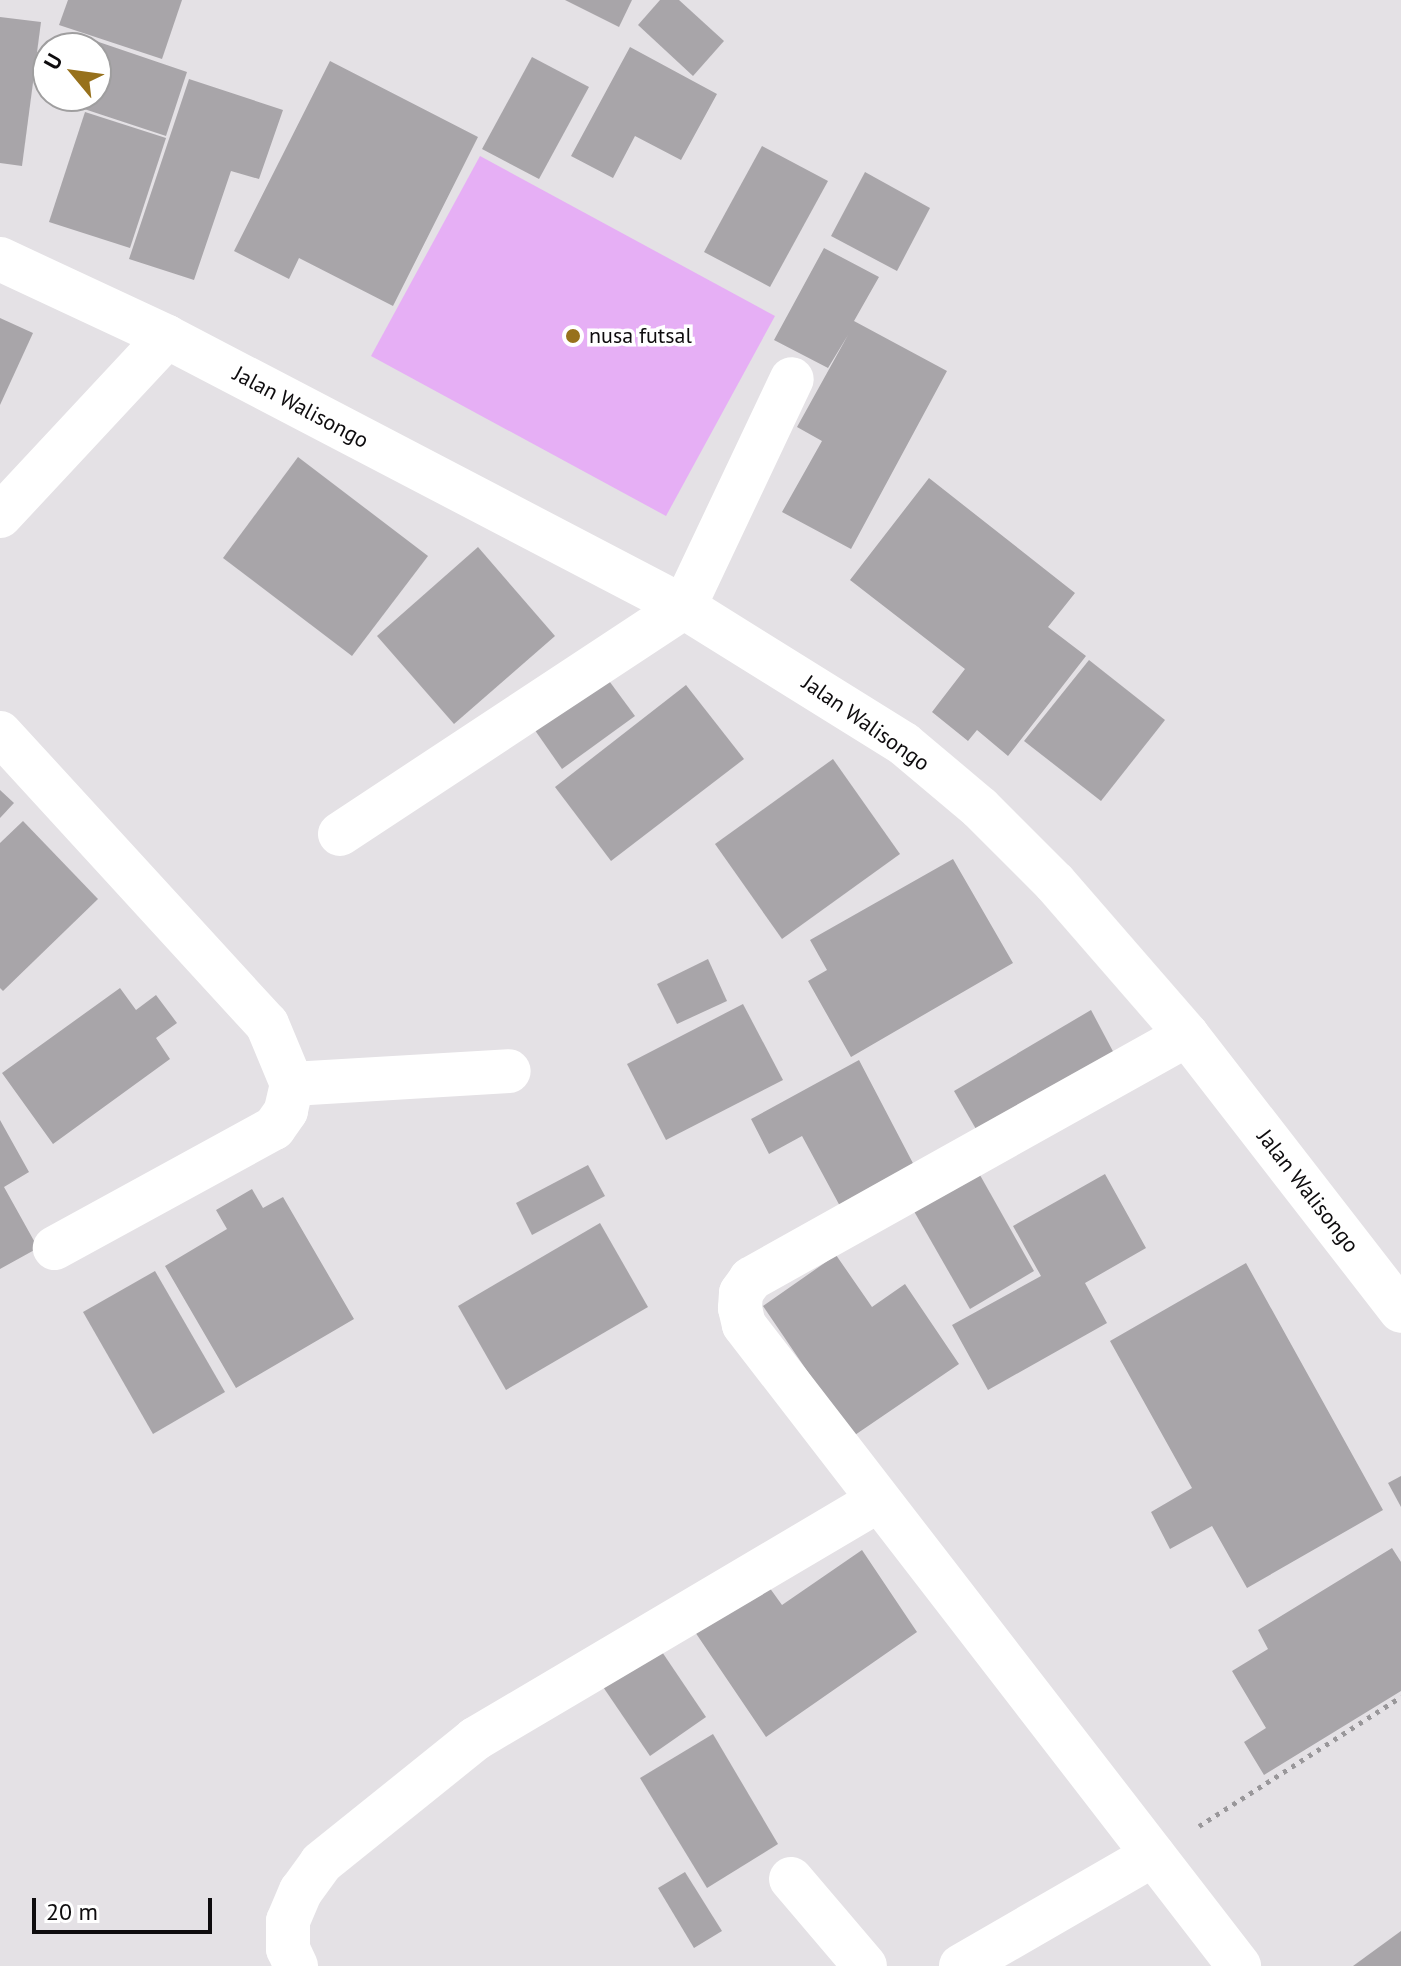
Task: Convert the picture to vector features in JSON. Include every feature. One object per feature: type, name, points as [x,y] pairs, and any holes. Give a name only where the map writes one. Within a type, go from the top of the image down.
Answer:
[{"type":"street","name":"Jalan Walisongo","points":[[0,259],[167,337],[684,607],[904,744],[980,808],[1055,883],[1187,1035],[1401,1311]]},
{"type":"street","points":[[0,516],[167,337]]},
{"type":"street","points":[[340,834],[684,607],[792,379]]},
{"type":"street","points":[[0,733],[249,1002],[267,1024],[292,1084],[286,1111],[274,1128],[55,1248]]},
{"type":"street","points":[[1187,1035],[751,1279],[741,1293],[740,1308],[744,1325],[1239,1966]]},
{"type":"street","points":[[292,1084],[509,1071]]},
{"type":"street","points":[[296,1966],[288,1949],[288,1921],[301,1891],[321,1863],[463,1748],[879,1500]]},
{"type":"street","points":[[961,1966],[1153,1855]]},
{"type":"street","points":[[791,1879],[865,1966]]},
{"type":"path","points":[[1153,1855],[1401,1697]]},
{"type":"shaded area","name":"nusa futsal","points":[[480,156],[775,316],[666,516],[371,356]]},
{"type":"building","points":[[68,0],[182,0],[162,59],[112,42],[112,32],[80,32],[59,25]]},
{"type":"building","points":[[565,0],[632,0],[619,27]]},
{"type":"building","points":[[660,0],[679,0],[724,41],[693,76],[638,25]]},
{"type":"building","points":[[0,17],[41,22],[40,32],[32,32],[32,90],[22,166],[0,163]]},
{"type":"building","points":[[112,46],[187,72],[166,136],[93,112],[112,112]]},
{"type":"building","points":[[630,47],[717,94],[681,160],[635,136],[613,178],[571,156]]},
{"type":"building","points":[[532,57],[589,87],[539,179],[482,149]]},
{"type":"building","points":[[330,61],[478,137],[393,306],[299,258],[289,279],[234,251]]},
{"type":"building","points":[[189,79],[283,110],[259,179],[231,171],[194,280],[129,259]]},
{"type":"building","points":[[85,112],[166,138],[130,248],[49,222]]},
{"type":"building","points":[[762,146],[828,181],[770,287],[704,252]]},
{"type":"building","points":[[865,172],[930,208],[897,271],[831,236]]},
{"type":"building","points":[[824,248],[879,277],[854,321],[947,371],[851,549],[782,512],[822,441],[797,427],[848,335],[828,368],[774,340]]},
{"type":"building","points":[[0,318],[33,333],[0,405]]},
{"type":"building","points":[[298,457],[428,556],[352,656],[223,558]]},
{"type":"building","points":[[929,478],[1075,593],[1048,627],[1086,656],[1008,756],[977,730],[968,741],[932,712],[965,669],[850,580]]},
{"type":"building","points":[[478,547],[555,636],[454,724],[377,636]]},
{"type":"building","points":[[1089,660],[1165,720],[1101,801],[1024,741]]},
{"type":"building","points":[[604,674],[635,716],[562,769],[532,726]]},
{"type":"building","points":[[686,685],[744,759],[611,861],[555,787]]},
{"type":"building","points":[[833,759],[900,854],[782,939],[715,844]]},
{"type":"building","points":[[0,790],[14,803],[0,818]]},
{"type":"building","points":[[23,821],[98,899],[3,991],[0,988],[0,843]]},
{"type":"building","points":[[953,859],[1013,963],[851,1057],[808,981],[827,970],[810,940]]},
{"type":"building","points":[[708,959],[727,1001],[677,1024],[657,984]]},
{"type":"building","points":[[120,988],[136,1010],[156,995],[177,1023],[156,1038],[170,1059],[53,1144],[2,1073]]},
{"type":"building","points":[[743,1004],[783,1080],[666,1140],[627,1064]]},
{"type":"building","points":[[1091,1010],[1116,1057],[980,1136],[954,1091]]},
{"type":"building","points":[[859,1060],[916,1169],[841,1208],[802,1136],[769,1154],[751,1119]]},
{"type":"building","points":[[0,1120],[29,1172],[4,1187],[38,1248],[0,1269]]},
{"type":"building","points":[[588,1165],[605,1196],[532,1235],[516,1203]]},
{"type":"building","points":[[976,1168],[1034,1271],[970,1309],[911,1206]]},
{"type":"building","points":[[1105,1174],[1146,1248],[1085,1283],[1107,1323],[988,1390],[952,1325],[1041,1276],[1013,1226]]},
{"type":"building","points":[[252,1189],[263,1208],[283,1197],[354,1319],[236,1388],[165,1266],[227,1229],[216,1210]]},
{"type":"building","points":[[600,1223],[648,1307],[506,1390],[458,1306]]},
{"type":"building","points":[[836,1255],[872,1307],[905,1284],[959,1364],[852,1437],[763,1306]]},
{"type":"building","points":[[1246,1263],[1383,1510],[1247,1588],[1212,1526],[1170,1549],[1151,1512],[1192,1488],[1110,1341]]},
{"type":"building","points":[[155,1271],[225,1392],[153,1434],[83,1312]]},
{"type":"building","points":[[1401,1476],[1401,1507],[1388,1483]]},
{"type":"building","points":[[1392,1548],[1401,1562],[1401,1691],[1264,1775],[1244,1742],[1266,1728],[1232,1671],[1268,1649],[1258,1630]]},
{"type":"building","points":[[862,1550],[917,1632],[766,1737],[693,1629],[764,1580],[782,1605]]},
{"type":"building","points":[[654,1640],[706,1717],[650,1756],[597,1678]]},
{"type":"building","points":[[713,1734],[778,1844],[707,1888],[640,1778]]},
{"type":"building","points":[[685,1872],[722,1931],[694,1948],[658,1888]]},
{"type":"building","points":[[1401,1931],[1401,1966],[1353,1966]]},
{"type":"place","name":"nusa futsal","points":[[573,336]]}]
